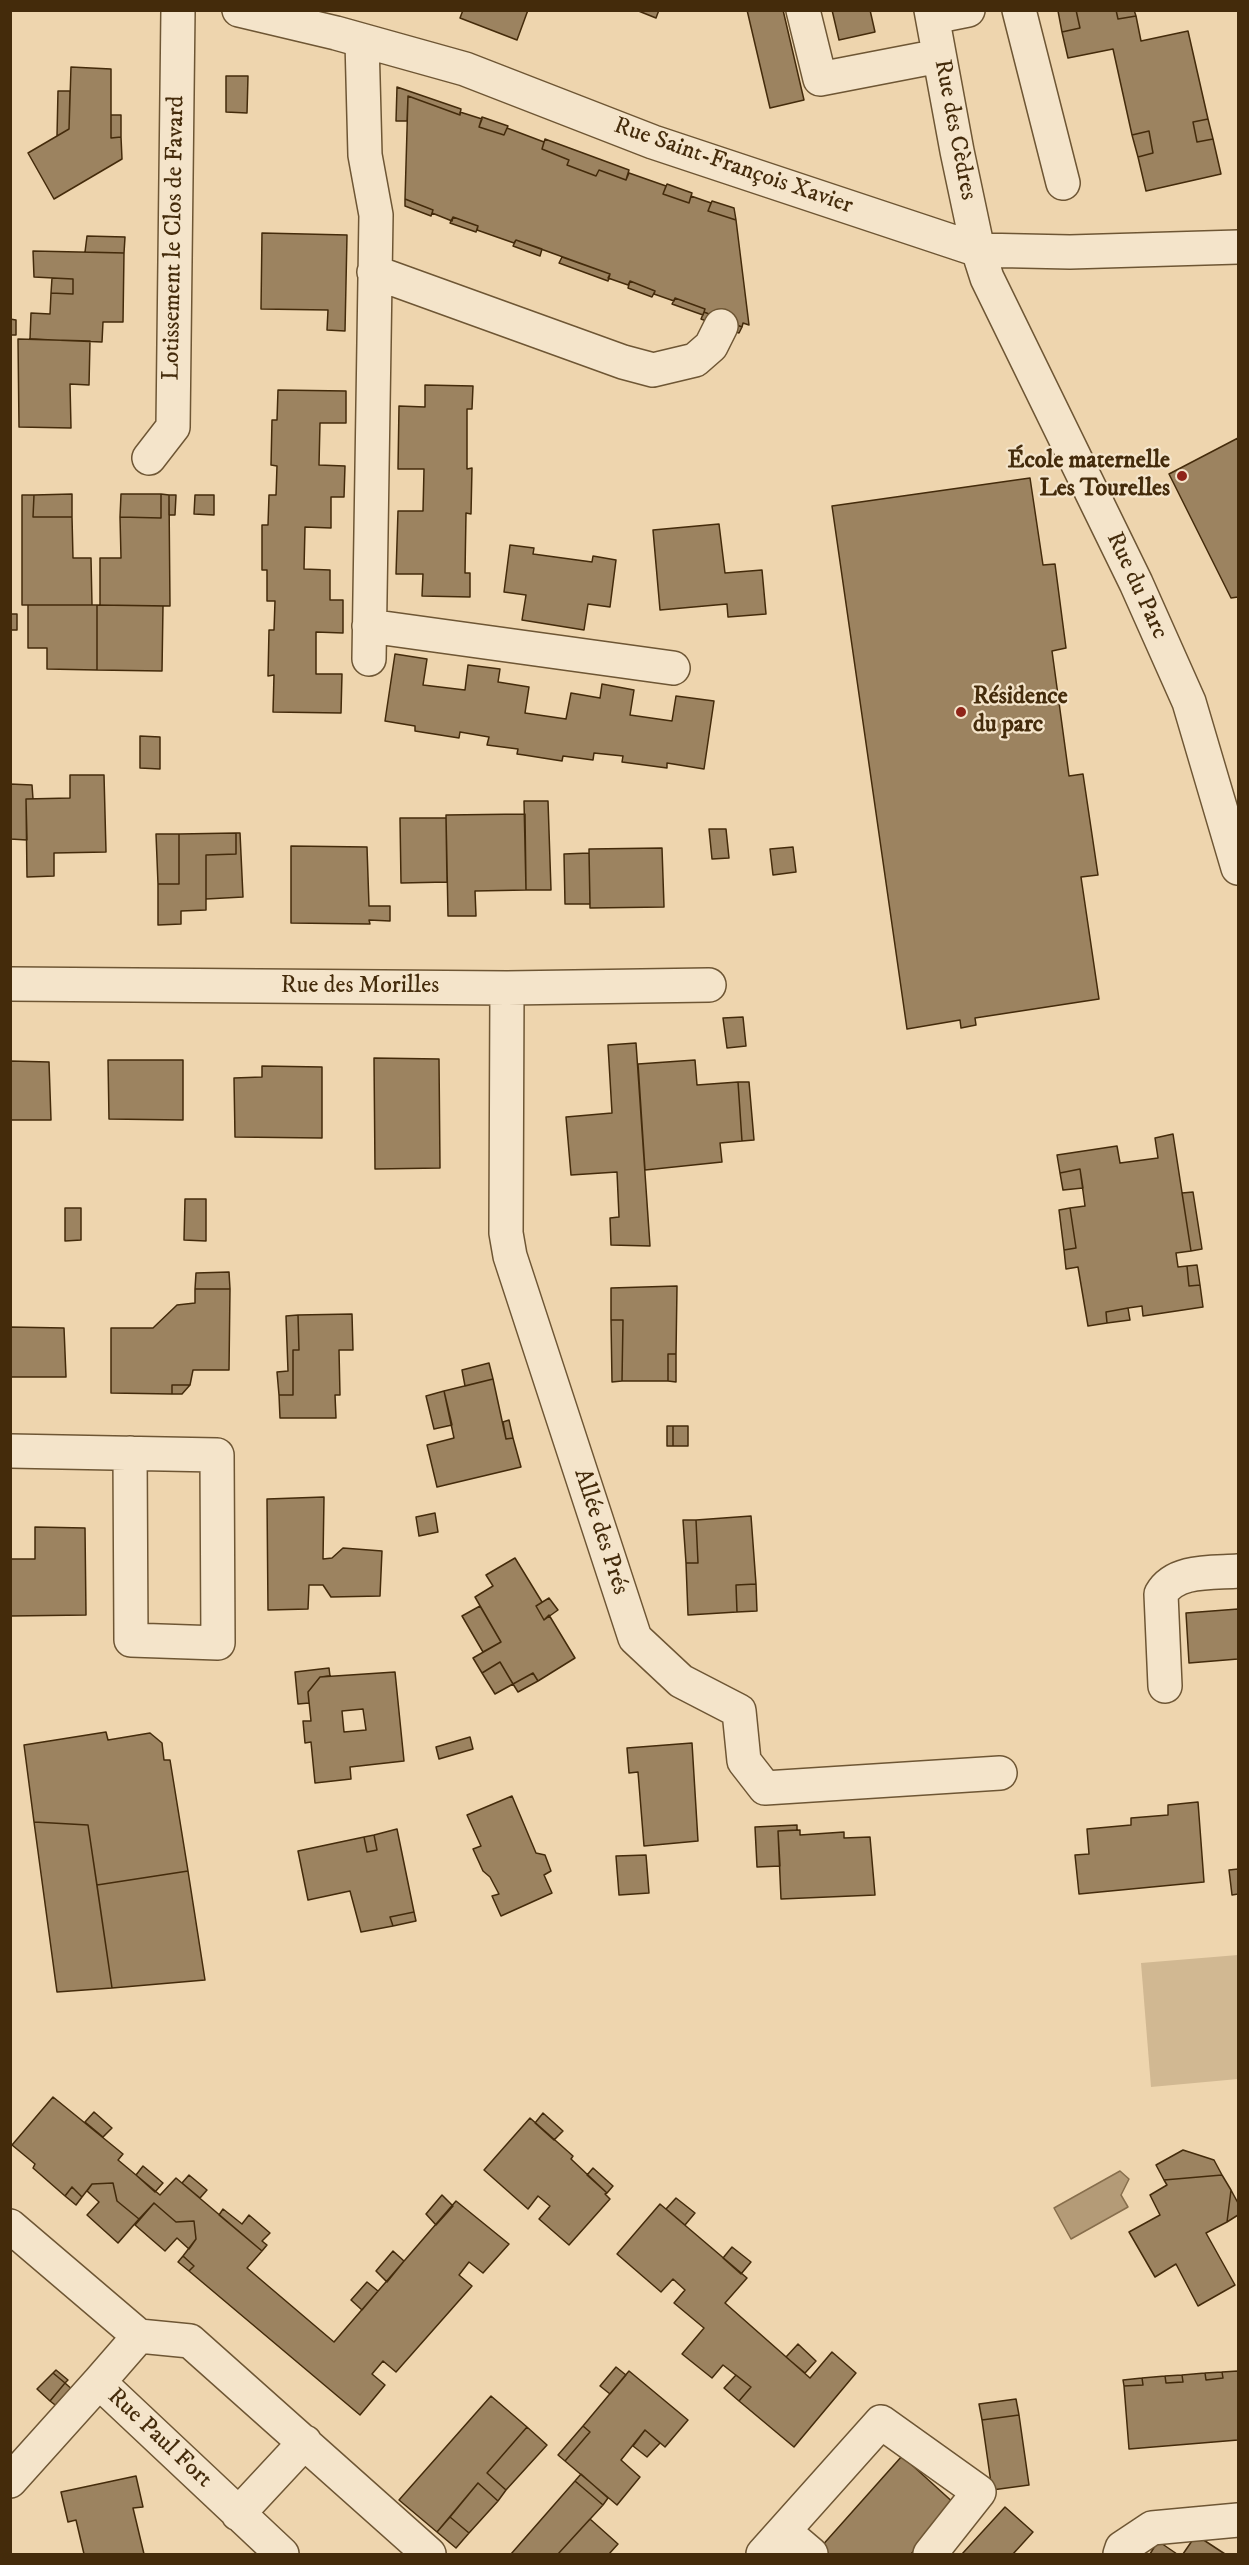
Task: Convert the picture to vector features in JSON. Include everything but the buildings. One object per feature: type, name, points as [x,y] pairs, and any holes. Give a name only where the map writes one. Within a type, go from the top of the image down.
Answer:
[{"type":"street","name":"Lotissement le Clos de Favard","points":[[149,458],[173,427],[177,10]]},
{"type":"street","name":"Rue Saint-François Xavier","points":[[239,10],[465,69],[653,142],[978,250],[1070,252],[1239,247]]},
{"type":"street","points":[[803,10],[820,79],[939,56]]},
{"type":"street","points":[[932,14],[968,10]]},
{"type":"street","points":[[1020,10],[1063,183]]},
{"type":"street","name":"Rue des Cèdres","points":[[932,14],[978,250]]},
{"type":"street","points":[[362,41],[365,154],[376,215],[369,659]]},
{"type":"street","name":"Rue du Parc","points":[[978,250],[987,278],[1004,315],[1136,583],[1190,702],[1239,868]]},
{"type":"street","points":[[374,272],[623,362],[653,370],[695,360],[711,346],[721,326]]},
{"type":"street","points":[[369,626],[673,668]]},
{"type":"street","name":"Rue des Morilles","points":[[10,984],[507,988],[708,985]]},
{"type":"street","name":"Allée des Prés","points":[[507,988],[506,1233],[510,1256],[634,1638],[681,1681],[739,1711],[744,1761],[765,1788],[1000,1773]]},
{"type":"street","points":[[10,1451],[130,1453],[217,1455],[218,1643],[131,1640],[130,1453]]},
{"type":"street","points":[[1165,1686],[1161,1594],[1166,1585],[1179,1577],[1239,1571]]},
{"type":"street","points":[[10,2226],[140,2336],[190,2341],[429,2554]]},
{"type":"street","name":"Rue Paul Fort","points":[[140,2336],[99,2382],[282,2554]]},
{"type":"street","points":[[10,2481],[99,2382]]},
{"type":"street","points":[[763,2554],[881,2422],[979,2492],[930,2554]]},
{"type":"street","points":[[238,2514],[305,2442]]},
{"type":"street","points":[[1120,2554],[1122,2548],[1152,2528],[1239,2520]]},
{"type":"street","points":[[784,2531],[811,2554]]},
{"type":"shaded area","points":[[1238,1955],[1238,2079],[1151,2087],[1141,1963]]},
{"type":"shaded area","points":[[1120,2171],[1129,2179],[1121,2195],[1128,2207],[1071,2239],[1054,2208]]},
{"type":"place","name":"École maternelle Les Tourelles","points":[[1182,476]]},
{"type":"place","name":"Résidence du parc","points":[[961,712]]}]
